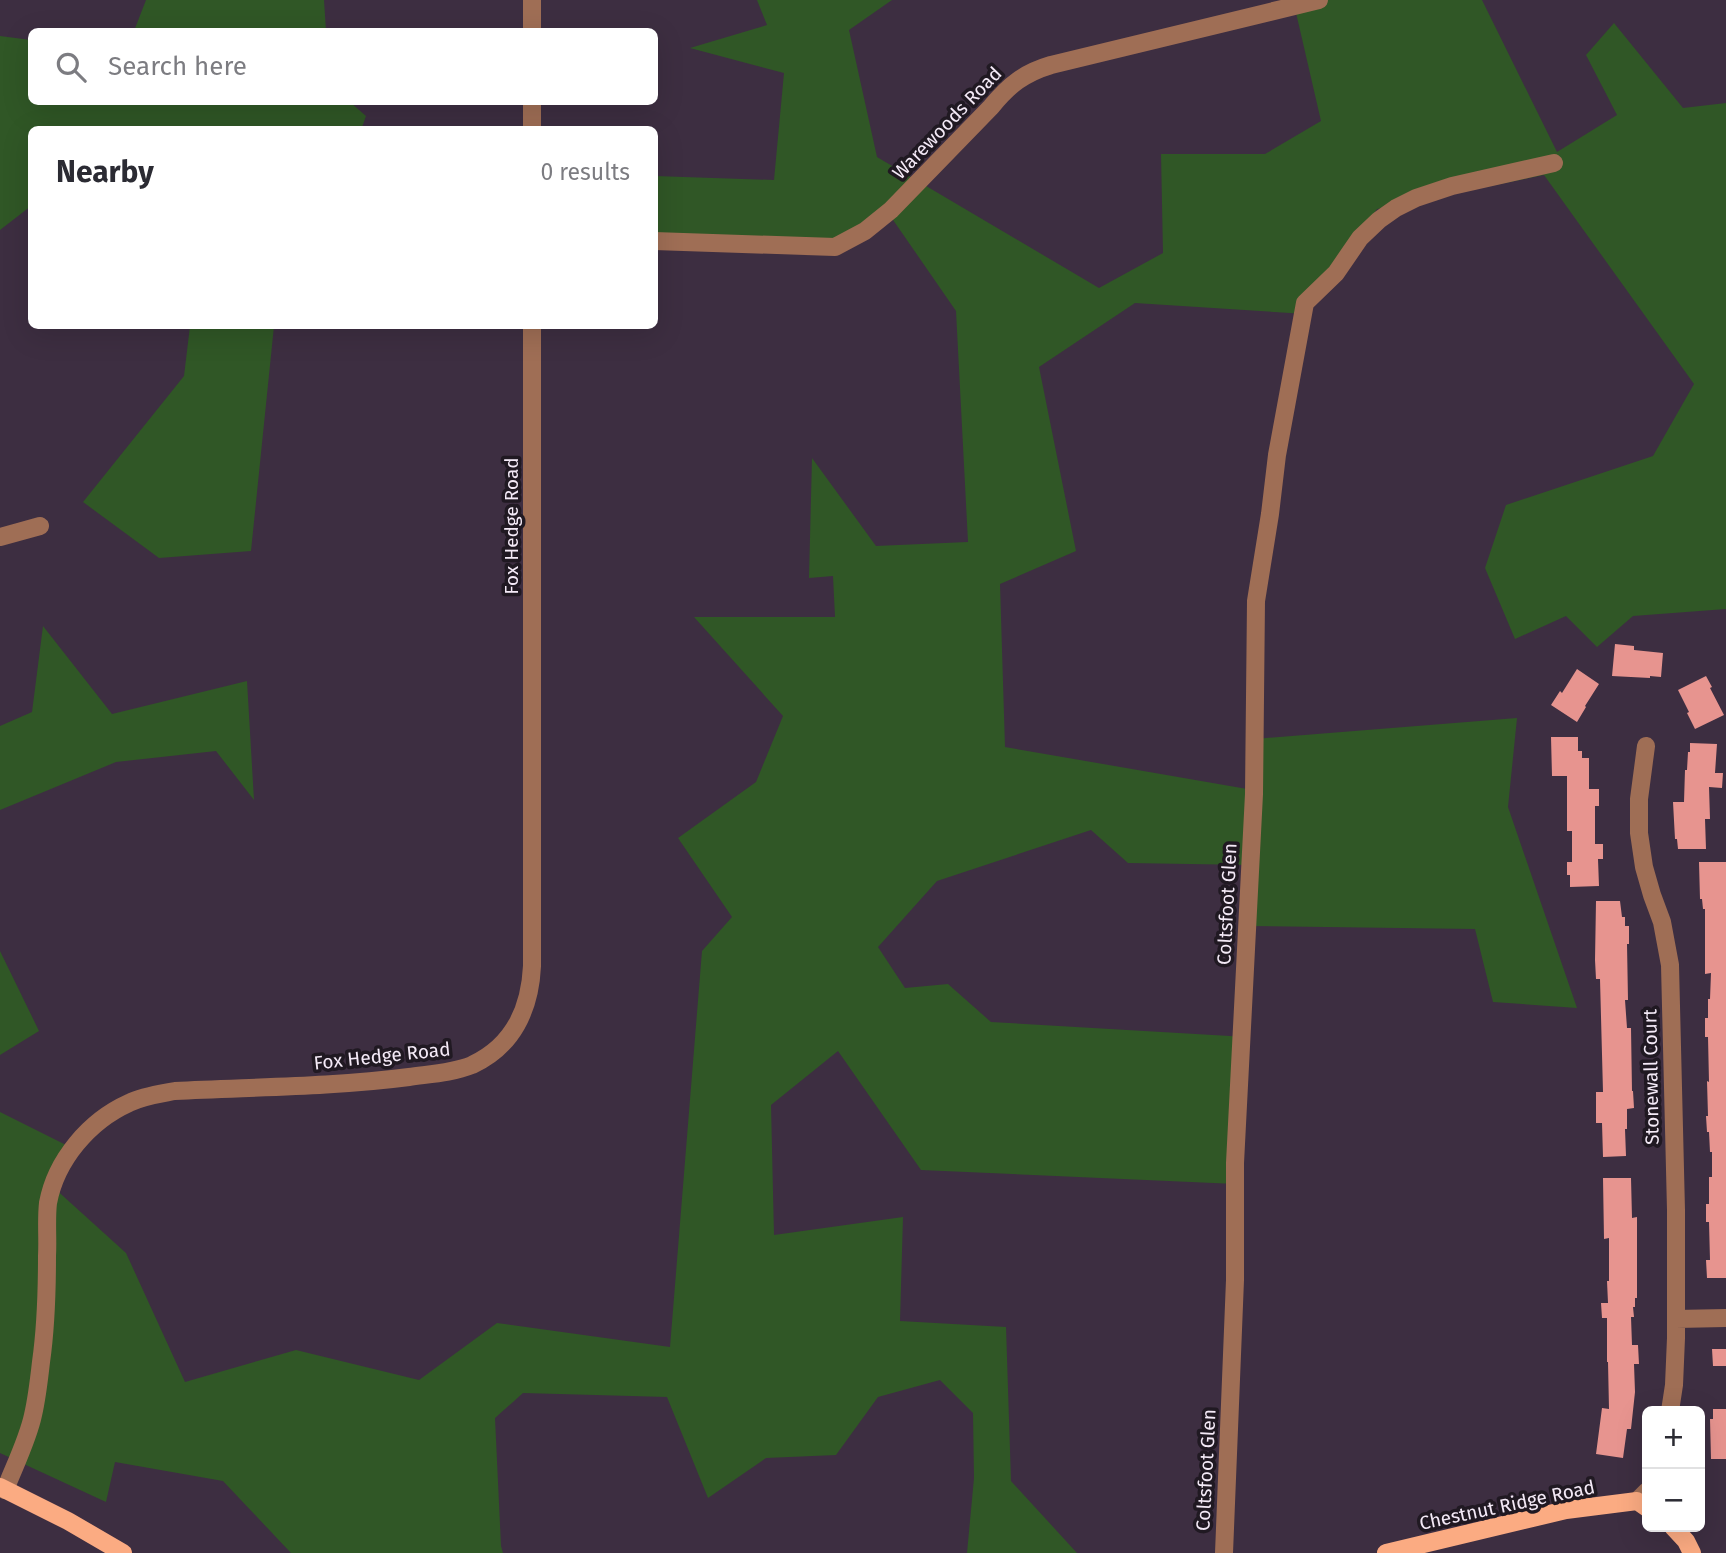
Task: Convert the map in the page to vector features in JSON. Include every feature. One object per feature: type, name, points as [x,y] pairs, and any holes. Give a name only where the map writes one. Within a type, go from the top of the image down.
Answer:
[{"type":"main road","points":[[3,1489],[68,1521],[123,1553]]},
{"type":"main road","name":"Chestnut Ridge Road","points":[[1386,1553],[1566,1510],[1642,1500]]},
{"type":"main road","points":[[1678,1532],[1692,1553]]},
{"type":"street","points":[[532,0],[532,28]]},
{"type":"street","name":"Warewoods Road","points":[[658,241],[835,247],[865,232],[891,210],[1006,90],[1022,77],[1051,65],[1319,0]]},
{"type":"street","points":[[532,105],[532,126]]},
{"type":"street","name":"Coltsfoot Glen","points":[[1224,1553],[1235,1280],[1236,1163],[1254,794],[1256,601],[1277,455],[1306,303],[1336,273],[1360,238],[1379,220],[1406,203],[1452,186],[1554,163]]},
{"type":"street","name":"Fox Hedge Road","points":[[3,1489],[33,1417],[47,1305],[48,1204],[63,1163],[75,1144],[92,1127],[129,1102],[163,1093],[358,1082],[453,1071],[472,1065],[488,1055],[517,1026],[526,1006],[532,966],[532,329]]},
{"type":"street","points":[[0,537],[40,526]]},
{"type":"street","name":"Stonewall Court","points":[[1646,746],[1639,799],[1639,833],[1644,867],[1662,922],[1670,965],[1676,1319],[1671,1406]]},
{"type":"street","points":[[1676,1319],[1726,1318]]},
{"type":"green space","points":[[146,0],[324,0],[326,28],[135,28]]},
{"type":"green space","points":[[757,0],[892,0],[849,30],[877,157],[1099,288],[1163,253],[1161,154],[1265,154],[1321,121],[1294,4],[1310,0],[1482,0],[1557,152],[1617,115],[1586,55],[1614,23],[1683,108],[1726,103],[1726,609],[1633,616],[1597,647],[1566,616],[1515,639],[1485,568],[1506,505],[1653,456],[1694,384],[1544,175],[1377,209],[1306,314],[1135,303],[1039,367],[1076,551],[1000,584],[1005,747],[1253,790],[1254,739],[1517,718],[1508,807],[1577,1008],[1493,1002],[1475,929],[1249,926],[1251,865],[1128,863],[1091,830],[937,881],[878,947],[905,988],[948,984],[991,1022],[1247,1037],[1236,1184],[921,1170],[838,1051],[771,1105],[774,1235],[903,1217],[900,1321],[1006,1327],[1011,1481],[1077,1553],[967,1553],[974,1478],[973,1413],[940,1380],[878,1397],[836,1455],[766,1458],[708,1498],[667,1397],[523,1393],[495,1418],[503,1553],[291,1553],[223,1481],[115,1462],[106,1502],[0,1453],[0,1112],[66,1145],[52,1186],[126,1253],[185,1382],[296,1350],[419,1380],[497,1323],[670,1347],[702,951],[732,917],[678,838],[756,782],[783,716],[694,617],[835,617],[833,576],[809,578],[812,458],[876,546],[968,542],[956,311],[891,217],[812,251],[658,249],[658,176],[774,180],[784,73],[690,48],[767,25]]},
{"type":"green space","points":[[0,36],[28,40],[28,105],[353,105],[366,116],[362,126],[28,126],[28,208],[0,230]]},
{"type":"green space","points":[[190,329],[274,329],[251,551],[159,558],[83,502],[184,376]]},
{"type":"green space","points":[[43,626],[112,714],[247,681],[254,800],[216,751],[116,762],[0,810],[0,726],[32,712]]},
{"type":"green space","points":[[0,951],[39,1031],[0,1055]]},
{"type":"building","points":[[1615,644],[1634,646],[1634,650],[1663,653],[1661,677],[1612,676]]},
{"type":"building","points":[[1577,669],[1599,684],[1577,722],[1551,705]]},
{"type":"building","points":[[1706,676],[1724,715],[1695,729],[1678,690]]},
{"type":"building","points":[[1551,737],[1578,737],[1578,751],[1582,751],[1582,758],[1589,758],[1589,789],[1599,789],[1599,806],[1595,806],[1595,844],[1603,844],[1603,859],[1598,859],[1599,886],[1570,887],[1567,862],[1572,862],[1572,831],[1567,831],[1567,776],[1552,776]]},
{"type":"building","points":[[1690,743],[1717,744],[1715,773],[1723,773],[1722,788],[1709,787],[1710,819],[1705,819],[1706,849],[1678,849],[1675,839],[1673,802],[1684,802],[1685,770]]},
{"type":"building","points":[[1699,862],[1726,862],[1726,1278],[1707,1278],[1706,1260],[1710,1260],[1706,1204],[1709,1204],[1712,1152],[1706,1116],[1707,1081],[1709,1082],[1705,1018],[1708,1018],[1711,973],[1705,974],[1705,909],[1700,899]]},
{"type":"building","points":[[1596,901],[1620,901],[1625,926],[1629,926],[1628,1000],[1625,1000],[1627,1028],[1631,1028],[1634,1108],[1627,1109],[1626,1156],[1603,1157],[1602,1123],[1596,1123],[1596,1092],[1603,1092],[1600,979],[1596,979],[1595,960]]},
{"type":"building","points":[[1603,1178],[1631,1178],[1632,1218],[1637,1217],[1637,1298],[1633,1307],[1634,1317],[1631,1317],[1632,1345],[1638,1345],[1639,1364],[1634,1364],[1635,1392],[1631,1429],[1627,1429],[1623,1458],[1596,1454],[1602,1408],[1609,1409],[1607,1318],[1602,1318],[1601,1303],[1608,1303],[1609,1281],[1609,1238],[1604,1239]]},
{"type":"building","points":[[1712,1349],[1726,1349],[1726,1366],[1713,1366]]},
{"type":"building","points":[[1713,1409],[1726,1409],[1726,1459],[1711,1459],[1710,1419],[1713,1419]]}]
